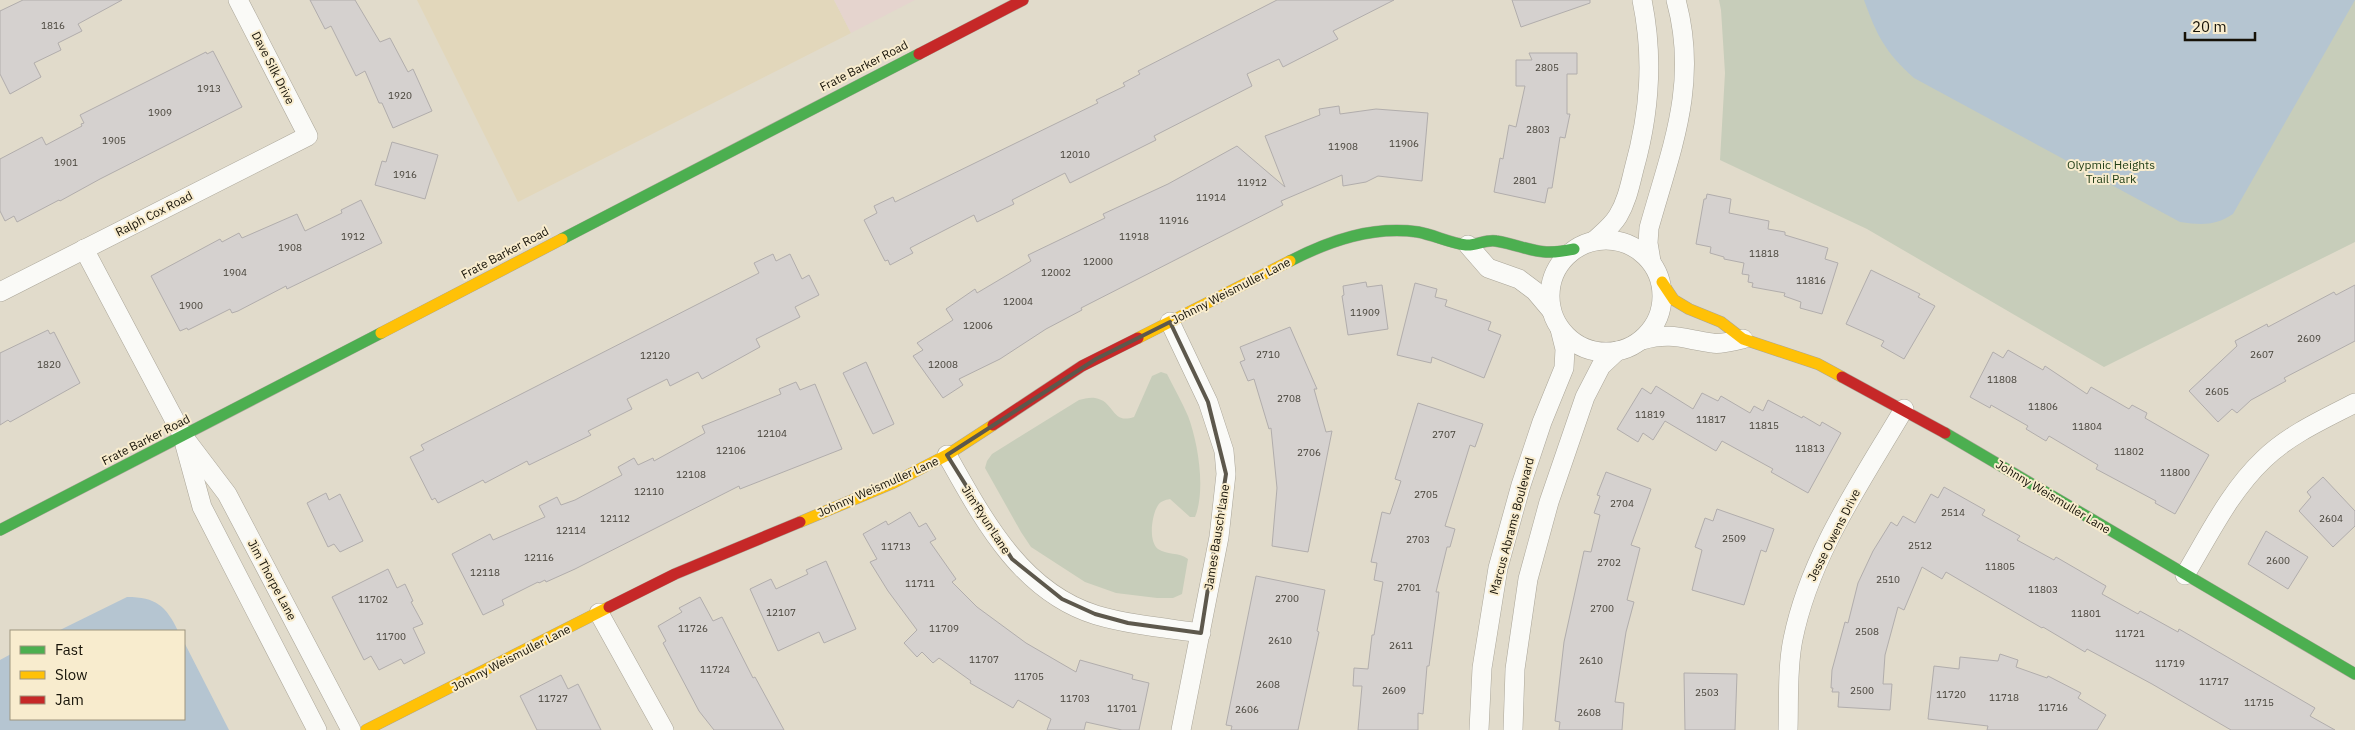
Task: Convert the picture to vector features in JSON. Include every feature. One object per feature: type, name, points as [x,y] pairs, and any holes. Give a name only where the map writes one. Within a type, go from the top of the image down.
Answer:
[{"type":"street","name":"Dave Silk Drive","points":[[238,0],[308,136]]},
{"type":"street","name":"Frate Barker Road","points":[[0,530],[1023,0]]},
{"type":"street","points":[[1551,310],[1550,293],[1553,276],[1562,261],[1574,249],[1595,240],[1608,228],[1626,200],[1644,136],[1650,91],[1650,60],[1642,0]]},
{"type":"street","points":[[1468,245],[1488,268],[1519,280],[1536,291],[1551,310],[1560,329],[1572,340],[1586,348],[1601,352],[1617,351],[1630,347],[1642,340],[1653,328],[1660,314],[1663,298],[1662,282],[1652,261],[1648,243],[1649,228],[1676,139],[1683,101],[1684,58],[1680,13],[1676,0]]},
{"type":"street","name":"Ralph Cox Road","points":[[0,292],[308,136]]},
{"type":"street","name":"Johnny Weismuller Lane","points":[[366,730],[675,574],[884,486],[947,455],[1082,366],[1317,247],[1346,236],[1371,231],[1399,231],[1434,235],[1468,245],[1494,240],[1531,252],[1550,254],[1574,249]]},
{"type":"street","points":[[1595,240],[1611,239],[1626,242],[1640,250],[1652,261]]},
{"type":"street","name":"Jim Thorpe Lane","points":[[84,249],[183,436],[227,494],[350,730]]},
{"type":"street","name":"Johnny Weismuller Lane","points":[[1662,282],[1674,300],[1689,309],[1721,322],[1743,340],[1818,364],[1904,410],[2355,674]]},
{"type":"street","name":"James Bausch Lane","points":[[1170,322],[1208,402],[1224,451],[1226,474],[1219,538],[1181,730]]},
{"type":"street","name":"Marcus Abrams Boulevard","points":[[1479,730],[1482,668],[1498,568],[1521,485],[1542,422],[1564,368],[1565,349],[1560,329]]},
{"type":"street","name":"Johnny Weismuller Lane","points":[[1642,340],[1660,335],[1684,336],[1714,344],[1743,340]]},
{"type":"street","points":[[1513,730],[1515,669],[1528,579],[1549,502],[1585,397],[1601,366],[1617,351]]},
{"type":"street","points":[[2185,575],[2234,492],[2264,459],[2284,442],[2355,403]]},
{"type":"street","name":"Jesse Owens Drive","points":[[1788,730],[1793,640],[1810,580],[1839,520],[1904,410]]},
{"type":"street","name":"Jim Thorpe Lane","points":[[183,436],[202,508],[317,730]]},
{"type":"street","name":"Jim Ryun Lane","points":[[947,455],[980,513],[1012,559],[1035,580],[1062,599],[1094,614],[1120,621],[1201,633]]},
{"type":"street","points":[[599,613],[664,730]]},
{"type":"highlighted area","points":[[1170,322],[1208,402],[1226,474],[1201,633],[1128,623],[1095,614],[1062,599],[1012,559],[947,455],[1096,359]]},
{"type":"shaded area","points":[[417,0],[834,0],[851,33],[518,202]]},
{"type":"shaded area","points":[[834,0],[915,0],[851,33]]},
{"type":"green space","name":"Olypmic Heights Trail Park","points":[[1719,0],[2355,0],[2355,242],[2104,367],[1867,229],[1720,160],[1725,73]]},
{"type":"green space","points":[[1161,372],[1167,374],[1181,400],[1192,427],[1198,452],[1200,480],[1200,493],[1195,517],[1190,517],[1170,499],[1160,503],[1154,516],[1152,535],[1158,549],[1181,555],[1188,559],[1182,594],[1173,598],[1116,593],[1085,582],[1031,547],[985,468],[992,454],[1079,400],[1095,398],[1106,403],[1121,418],[1134,417],[1152,376]]},
{"type":"water","points":[[1864,0],[2355,0],[2233,214],[2214,223],[2201,224],[2180,222],[1914,78],[1896,60],[1883,43]]},
{"type":"water","points":[[127,597],[137,597],[153,601],[164,609],[177,630],[60,630]]},
{"type":"water","points":[[185,644],[229,730],[0,730],[0,660],[10,655],[10,720],[185,720]]},
{"type":"building","points":[[23,0],[122,0],[78,24],[82,31],[58,43],[61,50],[34,63],[41,77],[10,94],[0,74],[0,11]]},
{"type":"building","points":[[310,0],[355,0],[380,42],[390,38],[408,72],[413,69],[432,111],[393,128],[382,103],[379,103],[365,71],[356,76],[331,26],[325,29]]},
{"type":"building","points":[[1277,0],[1394,0],[1333,31],[1338,39],[1283,67],[1279,59],[1247,74],[1252,86],[1154,136],[1156,140],[1070,183],[1065,173],[1012,200],[1014,204],[977,222],[974,215],[910,248],[913,253],[890,265],[888,260],[885,261],[864,220],[877,213],[874,206],[893,197],[895,202],[1098,103],[1096,100],[1125,86],[1123,83],[1140,74],[1138,71]]},
{"type":"building","points":[[1512,0],[1590,0],[1590,3],[1521,27]]},
{"type":"building","points":[[213,51],[242,107],[17,222],[14,216],[5,221],[0,211],[0,159],[42,137],[46,145],[82,126],[81,124],[84,123],[80,115],[206,52],[207,54]]},
{"type":"building","points":[[1529,53],[1577,53],[1577,74],[1567,74],[1567,114],[1570,114],[1565,138],[1560,137],[1552,188],[1548,188],[1545,203],[1494,192],[1500,158],[1503,159],[1509,125],[1516,127],[1525,86],[1516,86],[1516,60],[1532,60]]},
{"type":"building","points":[[1339,106],[1340,114],[1376,109],[1428,113],[1422,181],[1378,176],[1366,182],[1343,186],[1342,175],[1281,201],[1283,205],[1081,308],[1082,310],[1046,329],[1000,359],[959,379],[963,385],[943,398],[913,356],[923,350],[917,343],[953,320],[946,309],[975,289],[977,293],[1031,261],[1028,255],[1105,218],[1103,214],[1168,184],[1237,146],[1285,187],[1265,136],[1320,115],[1319,109]]},
{"type":"building","points":[[392,142],[438,155],[425,199],[375,185],[382,161],[386,162]]},
{"type":"building","points":[[1707,194],[1731,199],[1729,213],[1769,221],[1768,229],[1785,232],[1785,235],[1828,248],[1825,259],[1838,263],[1822,314],[1800,308],[1801,302],[1784,296],[1785,293],[1752,287],[1753,283],[1748,282],[1749,275],[1742,274],[1744,263],[1724,259],[1724,257],[1710,253],[1711,247],[1696,244],[1704,199],[1706,199]]},
{"type":"building","points":[[361,200],[382,243],[287,289],[286,286],[238,311],[232,313],[230,309],[188,330],[187,328],[180,331],[151,276],[220,239],[222,242],[239,233],[242,238],[297,214],[305,231],[342,213],[341,210]]},
{"type":"building","points":[[773,254],[776,261],[790,254],[802,279],[809,275],[819,295],[795,307],[800,317],[756,339],[760,347],[702,379],[698,372],[670,386],[667,379],[627,399],[632,409],[588,431],[591,435],[529,465],[527,461],[485,483],[483,480],[438,503],[435,498],[432,500],[410,457],[424,450],[421,445],[759,273],[754,263]]},
{"type":"building","points":[[1871,270],[1920,294],[1918,297],[1935,306],[1904,359],[1881,346],[1884,341],[1846,324]]},
{"type":"building","points":[[1366,282],[1367,287],[1382,285],[1388,329],[1348,335],[1342,296],[1344,295],[1343,286]]},
{"type":"building","points":[[1415,283],[1437,289],[1435,297],[1447,300],[1445,306],[1491,322],[1488,330],[1501,335],[1484,378],[1432,357],[1431,363],[1397,355]]},
{"type":"building","points":[[2355,285],[2355,341],[2284,378],[2286,381],[2251,400],[2237,413],[2232,409],[2218,422],[2189,391],[2237,346],[2235,341],[2267,324],[2268,327],[2334,292],[2336,295]]},
{"type":"building","points":[[1290,327],[1317,389],[1314,389],[1326,432],[1332,431],[1308,552],[1272,546],[1277,488],[1271,428],[1269,429],[1254,379],[1248,381],[1240,362],[1245,360],[1240,347]]},
{"type":"building","points":[[48,330],[50,334],[54,332],[80,383],[10,422],[8,420],[0,425],[0,353]]},
{"type":"building","points":[[2008,350],[2043,370],[2045,366],[2087,394],[2091,387],[2129,409],[2132,405],[2147,413],[2145,418],[2209,455],[2175,514],[2155,503],[2156,501],[2096,469],[2098,465],[2049,436],[2046,441],[2026,429],[2028,426],[1991,405],[1990,408],[1970,397],[1993,352],[2003,358]]},
{"type":"building","points":[[866,362],[894,424],[873,434],[843,373]]},
{"type":"building","points":[[796,382],[800,390],[815,384],[842,449],[740,489],[739,486],[575,569],[546,582],[545,580],[538,582],[502,600],[504,605],[483,615],[452,554],[490,534],[493,540],[545,517],[539,506],[557,497],[561,505],[575,500],[622,475],[618,467],[634,458],[638,465],[653,458],[654,461],[705,433],[702,426],[781,394],[779,389]]},
{"type":"building","points":[[1656,386],[1693,409],[1702,393],[1718,401],[1721,396],[1750,413],[1754,406],[1763,411],[1768,400],[1802,418],[1803,416],[1820,426],[1822,422],[1841,433],[1808,493],[1771,472],[1773,469],[1722,441],[1716,451],[1665,421],[1653,440],[1643,433],[1638,442],[1617,429],[1642,388],[1651,394]]},
{"type":"building","points":[[1418,403],[1483,424],[1475,447],[1470,445],[1445,526],[1455,529],[1450,547],[1447,547],[1436,592],[1439,592],[1429,666],[1427,666],[1423,714],[1418,713],[1418,730],[1358,730],[1362,686],[1353,686],[1354,668],[1368,669],[1372,635],[1374,635],[1383,582],[1374,580],[1377,563],[1371,562],[1382,512],[1390,514],[1401,481],[1395,479]]},
{"type":"building","points":[[1606,472],[1651,489],[1631,545],[1640,548],[1627,600],[1634,602],[1626,632],[1615,702],[1624,703],[1622,730],[1559,730],[1560,722],[1555,721],[1564,642],[1584,551],[1591,552],[1600,515],[1594,513],[1600,496],[1597,495]]},
{"type":"building","points":[[2323,477],[2355,511],[2355,526],[2333,547],[2299,511],[2311,497],[2307,492]]},
{"type":"building","points":[[1944,487],[1985,510],[1982,515],[2020,536],[2017,540],[2054,560],[2056,557],[2106,586],[2102,594],[2138,614],[2140,611],[2178,632],[2179,629],[2315,708],[2310,716],[2335,730],[2231,730],[2087,649],[2085,652],[1946,572],[1942,579],[1922,567],[1904,610],[1898,607],[1885,655],[1883,684],[1892,684],[1890,710],[1838,707],[1839,692],[1832,692],[1833,688],[1831,688],[1832,670],[1845,622],[1848,623],[1858,583],[1873,551],[1891,522],[1897,526],[1903,516],[1915,523],[1931,494],[1938,498]]},
{"type":"building","points":[[326,493],[329,500],[340,494],[363,541],[340,552],[334,544],[328,547],[307,503]]},
{"type":"building","points":[[1717,509],[1774,529],[1766,552],[1761,550],[1744,605],[1692,590],[1702,550],[1695,547],[1705,518],[1713,521]]},
{"type":"building","points":[[910,512],[919,527],[926,523],[936,539],[930,542],[956,579],[952,582],[977,607],[1026,643],[1076,672],[1080,660],[1133,675],[1132,679],[1149,683],[1139,730],[1122,730],[1086,722],[1084,730],[1047,730],[1051,719],[1018,700],[1013,708],[970,683],[971,681],[939,658],[933,663],[922,652],[917,657],[904,643],[917,630],[888,591],[870,562],[877,559],[863,534],[886,521],[888,525]]},
{"type":"building","points":[[2266,531],[2308,557],[2288,589],[2248,564]]},
{"type":"building","points":[[826,561],[856,629],[824,643],[819,632],[778,651],[750,589],[771,579],[776,589],[808,574],[806,570]]},
{"type":"building","points":[[388,569],[397,588],[405,584],[413,601],[411,602],[423,624],[413,628],[425,653],[404,664],[401,659],[379,670],[371,656],[364,660],[332,597]]},
{"type":"building","points":[[1256,576],[1325,590],[1317,631],[1319,632],[1298,730],[1231,730],[1232,726],[1226,725]]},
{"type":"building","points":[[700,597],[713,621],[722,617],[753,678],[755,677],[784,730],[714,730],[699,711],[663,643],[666,641],[658,626],[682,612],[679,608]]},
{"type":"building","points":[[2000,654],[2018,660],[2016,667],[2047,678],[2048,676],[2081,693],[2078,698],[2106,715],[2097,730],[1987,730],[1988,726],[1928,719],[1934,666],[1959,669],[1960,657],[1998,661]]},
{"type":"building","points":[[1684,673],[1737,674],[1735,730],[1685,730]]},
{"type":"building","points":[[561,675],[568,689],[578,684],[601,730],[537,730],[520,696]]},
{"type":"traffic: fast","points":[[562,239],[919,54]]},
{"type":"traffic: fast","points":[[1290,261],[1336,241],[1352,236],[1384,231],[1418,232],[1466,245],[1492,241],[1542,252],[1574,249]]},
{"type":"traffic: fast","points":[[0,530],[381,333]]},
{"type":"traffic: fast","points":[[1945,433],[2355,674]]},
{"type":"traffic: slow","points":[[381,333],[562,239]]},
{"type":"traffic: slow","points":[[1138,338],[1290,261]]},
{"type":"traffic: slow","points":[[1662,282],[1674,300],[1689,309],[1721,322],[1743,339],[1818,364],[1842,377]]},
{"type":"traffic: slow","points":[[800,522],[893,483],[947,455],[993,425]]},
{"type":"traffic: slow","points":[[366,730],[609,607]]},
{"type":"traffic: jam","points":[[919,54],[1023,0]]},
{"type":"traffic: jam","points":[[993,425],[1082,366],[1138,338]]},
{"type":"traffic: jam","points":[[1842,377],[1945,433]]},
{"type":"traffic: jam","points":[[609,607],[675,574],[800,522]]}]
